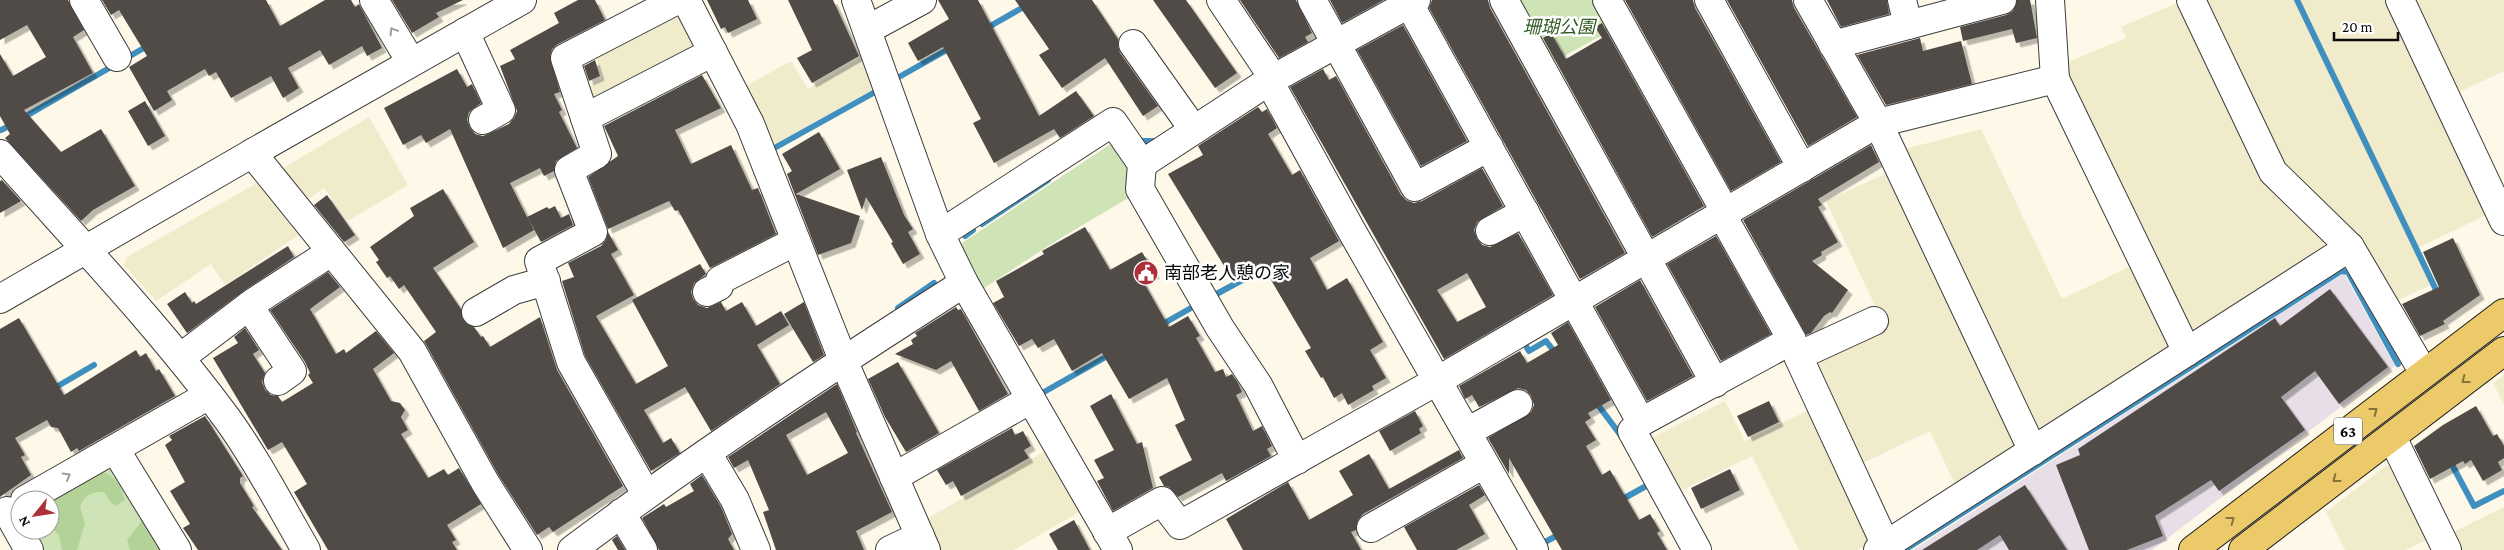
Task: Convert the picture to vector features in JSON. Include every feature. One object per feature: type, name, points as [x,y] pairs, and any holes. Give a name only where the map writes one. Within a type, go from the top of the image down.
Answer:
[{"type":"main road","name":"63","points":[[2193,550],[2504,313]]},
{"type":"main road","name":"63","points":[[2243,550],[2504,351]]},
{"type":"street","points":[[84,0],[117,57]]},
{"type":"street","points":[[374,0],[411,62]]},
{"type":"street","points":[[646,494],[571,362],[539,261],[593,232],[569,170],[597,154],[566,58],[677,0]]},
{"type":"street","points":[[686,0],[750,124],[843,360],[923,543],[890,550]]},
{"type":"street","points":[[856,0],[940,234],[964,283],[1113,541],[1162,501],[1180,524],[1437,381],[1878,123],[2056,79]]},
{"type":"street","points":[[866,30],[922,0]]},
{"type":"street","points":[[1221,0],[1271,80],[1437,381],[1534,550]]},
{"type":"street","points":[[1312,0],[1415,188],[1489,147]]},
{"type":"street","points":[[1504,0],[1715,383]]},
{"type":"street","points":[[1142,164],[1271,80],[1411,1],[1524,212],[1641,422],[1792,340],[1607,0]]},
{"type":"street","points":[[1709,0],[1802,168]]},
{"type":"street","points":[[1808,0],[1878,123],[2033,451]]},
{"type":"street","points":[[2050,0],[2056,79],[2186,352]]},
{"type":"street","points":[[2191,0],[2273,172],[2350,247],[2424,373]]},
{"type":"street","points":[[2400,0],[2504,220]]},
{"type":"street","points":[[1833,45],[1905,12],[1995,1]]},
{"type":"street","points":[[0,300],[252,153],[466,32],[514,2]]},
{"type":"street","points":[[466,32],[501,110],[483,120]]},
{"type":"street","points":[[1133,44],[1194,130]]},
{"type":"street","points":[[585,118],[713,52]]},
{"type":"street","points":[[940,234],[1113,122],[1142,164],[1140,189],[1220,328],[1258,385],[1296,460]]},
{"type":"street","points":[[252,153],[412,351],[486,484],[528,550]]},
{"type":"street","points":[[0,154],[180,358],[209,395],[229,422],[306,550]]},
{"type":"street","points":[[1490,231],[1524,212]]},
{"type":"street","points":[[707,292],[719,286],[720,280],[796,241]]},
{"type":"street","points":[[1874,321],[1798,356],[1884,549],[2350,247]]},
{"type":"street","points":[[180,358],[249,306],[331,252]]},
{"type":"street","points":[[476,312],[514,290],[546,281]]},
{"type":"street","points":[[572,550],[646,494],[843,360],[964,283]]},
{"type":"street","points":[[249,306],[292,372],[278,381]]},
{"type":"street","points":[[43,490],[209,395]]},
{"type":"street","points":[[894,478],[1031,399]]},
{"type":"street","points":[[1467,432],[1518,404]]},
{"type":"street","points":[[1632,431],[1697,550]]},
{"type":"street","points":[[2392,437],[2447,550]]},
{"type":"street","points":[[115,449],[177,550]]},
{"type":"street","points":[[707,453],[735,500],[756,550]]},
{"type":"street","points":[[1371,528],[1484,464]]},
{"type":"street","points":[[620,513],[643,550]]},
{"type":"shaded area","points":[[2201,0],[2295,0],[2431,285],[2394,302],[2278,165]]},
{"type":"shaded area","points":[[2299,0],[2388,0],[2490,213],[2418,248]]},
{"type":"shaded area","points":[[2411,0],[2504,0],[2504,71],[2455,94]]},
{"type":"shaded area","points":[[2180,2],[2331,243],[2195,337],[2063,64],[2126,38],[2121,27]]},
{"type":"shaded area","points":[[679,4],[704,52],[587,113],[581,91],[603,79],[593,47]]},
{"type":"shaded area","points":[[866,55],[883,84],[768,148],[742,88],[791,61],[808,89]]},
{"type":"shaded area","points":[[369,117],[408,185],[348,221],[324,188],[300,205],[275,173]]},
{"type":"shaded area","points":[[1981,129],[2062,299],[2135,264],[2174,346],[2044,432],[2034,430],[1901,150]]},
{"type":"shaded area","points":[[1891,171],[2019,442],[2016,455],[1958,491],[1930,431],[1859,465],[1812,370],[1816,360],[1885,327],[1826,201]]},
{"type":"shaded area","points":[[262,180],[303,232],[225,285],[211,264],[156,301],[124,265],[127,257]]},
{"type":"shaded area","points":[[2342,274],[2345,275],[2395,366],[2152,550],[1913,550]]},
{"type":"shaded area","points":[[2504,375],[2504,405],[2493,383]]},
{"type":"shaded area","points":[[1725,401],[1745,441],[1813,408],[1874,532],[1869,544],[1857,550],[1799,550],[1752,456],[1678,492],[1649,439]]},
{"type":"shaded area","points":[[1049,449],[1083,510],[1014,550],[936,550],[923,521]]},
{"type":"shaded area","points":[[2386,466],[2395,468],[2430,538],[2406,550],[2345,550],[2326,512]]},
{"type":"shaded area","points":[[2504,507],[2504,550],[2457,550],[2449,534]]},
{"type":"green space","name":"珊瑚公園","points":[[1513,0],[1597,0],[1613,29],[1548,65]]},
{"type":"green space","points":[[1115,141],[1131,165],[1135,194],[1059,239],[981,290],[956,247]]},
{"type":"green space","points":[[104,466],[115,467],[168,550],[39,550],[34,540],[60,540],[60,494]]},
{"type":"green space","points":[[102,472],[111,476],[117,482],[125,500],[116,506],[110,502],[104,492],[92,493],[86,497],[80,507],[85,523],[77,550],[62,550],[60,540],[60,496]]},
{"type":"green space","points":[[146,520],[164,550],[130,550],[127,540],[142,521]]},
{"type":"building","points":[[0,0],[68,0],[84,30],[73,37],[93,73],[24,110],[61,152],[101,129],[135,186],[93,210],[81,221],[5,138],[10,134],[0,116],[0,54],[13,76],[46,57],[27,25],[0,40]]},
{"type":"building","points":[[102,0],[266,0],[280,26],[325,0],[351,0],[355,7],[359,4],[382,48],[367,56],[362,46],[329,65],[320,50],[288,68],[299,88],[283,98],[271,76],[231,98],[216,72],[209,76],[205,69],[167,91],[172,100],[154,111],[129,67],[147,56],[119,10],[111,15]]},
{"type":"building","points":[[392,0],[463,0],[436,13],[439,17],[412,33]]},
{"type":"building","points":[[578,0],[595,0],[605,20],[558,44],[552,49],[550,56],[560,92],[554,94],[562,110],[559,112],[577,148],[556,161],[554,171],[544,176],[540,168],[510,183],[527,217],[547,207],[549,209],[555,206],[561,218],[569,214],[573,225],[541,242],[528,218],[534,230],[503,248],[450,129],[426,143],[421,135],[403,145],[384,108],[457,69],[467,87],[472,84],[481,103],[469,112],[467,120],[475,134],[483,136],[509,124],[517,111],[500,66],[515,59],[510,50],[559,23],[554,13]]},
{"type":"building","points":[[707,0],[748,0],[757,19],[728,33],[725,27],[721,29]]},
{"type":"building","points":[[788,0],[833,0],[859,56],[812,83],[797,58],[812,50]]},
{"type":"building","points":[[938,0],[978,0],[1039,116],[1076,91],[1094,116],[1060,138],[1054,129],[994,163],[973,123],[981,119],[943,47],[918,61],[908,43],[949,19]]},
{"type":"building","points":[[1015,0],[1092,0],[1118,39],[1120,53],[1158,106],[1143,116],[1105,58],[1062,88],[1039,55],[1049,49]]},
{"type":"building","points":[[1153,0],[1186,0],[1237,73],[1215,88]]},
{"type":"building","points":[[1240,0],[1296,0],[1312,33],[1305,37],[1308,42],[1279,58]]},
{"type":"building","points":[[1330,0],[1384,0],[1342,23]]},
{"type":"building","points":[[1432,0],[1488,0],[1490,8],[1625,253],[1580,279],[1429,8]]},
{"type":"building","points":[[1625,0],[1693,0],[1695,8],[1781,162],[1731,191]]},
{"type":"building","points":[[1727,0],[1792,0],[1794,8],[1857,117],[1808,146]]},
{"type":"building","points":[[1827,0],[1887,0],[1889,14],[1841,27]]},
{"type":"building","points":[[2017,0],[2030,0],[2037,38],[2016,43],[2012,29],[1963,41],[1960,27],[2006,15],[2013,11]]},
{"type":"building","points":[[1602,23],[1704,206],[1652,237],[1543,38],[1551,33],[1566,59],[1602,38],[1595,27]]},
{"type":"building","points":[[1403,25],[1467,141],[1421,166],[1357,50]]},
{"type":"building","points":[[1920,38],[1923,51],[1961,41],[1972,84],[1886,105],[1857,55]]},
{"type":"building","points":[[595,60],[600,76],[589,81],[584,66]]},
{"type":"building","points":[[1323,69],[1329,80],[1336,76],[1401,195],[1406,200],[1414,203],[1422,201],[1482,168],[1503,206],[1477,222],[1474,230],[1477,239],[1482,245],[1490,247],[1518,233],[1553,295],[1444,359],[1290,87]],"holes":[[[1467,273],[1486,307],[1457,322],[1437,290]]]},
{"type":"building","points":[[702,75],[721,108],[675,130],[691,164],[731,145],[752,190],[758,188],[776,234],[710,268],[678,210],[675,211],[669,201],[608,229],[588,177],[618,156],[604,126]]},
{"type":"building","points":[[145,101],[165,136],[148,146],[128,111]]},
{"type":"building","points":[[1258,107],[1262,112],[1267,109],[1277,128],[1268,134],[1292,175],[1300,170],[1339,241],[1310,258],[1327,290],[1347,278],[1383,342],[1370,350],[1386,378],[1372,386],[1374,390],[1348,405],[1342,393],[1334,398],[1323,377],[1321,378],[1305,351],[1311,348],[1261,263],[1232,279],[1168,174],[1203,155],[1198,146]]},
{"type":"building","points":[[819,132],[840,169],[796,194],[860,216],[851,243],[818,255],[787,174],[792,171],[782,154]]},
{"type":"building","points":[[1871,145],[1879,162],[1818,199],[1822,205],[1818,207],[1838,242],[1821,252],[1822,255],[1812,261],[1848,290],[1832,313],[1830,312],[1824,316],[1811,333],[1806,335],[1743,220]]},
{"type":"building","points":[[881,157],[904,215],[913,229],[908,232],[920,254],[903,264],[891,243],[893,242],[866,197],[862,210],[847,170]]},
{"type":"building","points":[[2,180],[21,201],[0,213],[0,181]]},
{"type":"building","points":[[443,189],[474,242],[433,268],[461,309],[463,320],[474,327],[481,337],[483,336],[490,347],[540,317],[557,370],[623,486],[553,532],[549,527],[537,535],[499,476],[424,341],[436,332],[404,285],[399,289],[390,276],[387,278],[376,262],[379,260],[370,247],[414,216],[410,208]]},
{"type":"building","points":[[327,195],[355,235],[344,242],[314,205]]},
{"type":"building","points":[[1085,227],[1110,270],[1142,252],[1155,274],[1143,281],[1169,327],[1188,316],[1200,336],[1196,338],[1215,372],[1223,369],[1226,377],[1232,374],[1238,383],[1242,392],[1236,395],[1253,431],[1262,426],[1272,446],[1267,449],[1271,456],[1226,481],[1222,473],[1178,497],[1169,487],[1164,486],[1159,477],[1192,460],[1175,425],[1185,420],[1167,378],[1129,399],[1102,353],[1072,371],[1054,339],[1038,348],[1032,339],[1019,346],[993,303],[1004,297],[996,281],[1044,254],[1042,251]]},
{"type":"building","points":[[608,232],[618,250],[611,254],[634,295],[596,316],[636,384],[668,366],[632,300],[700,264],[706,274],[694,283],[691,292],[693,299],[698,305],[707,308],[721,302],[726,311],[742,302],[756,326],[781,311],[789,325],[757,345],[780,384],[711,431],[685,387],[644,410],[663,443],[671,438],[680,453],[651,471],[585,356],[562,281],[574,277],[568,263],[601,246],[606,240]]},
{"type":"building","points":[[1716,236],[1771,334],[1721,361],[1667,264]]},
{"type":"building","points":[[2453,238],[2480,295],[2443,321],[2445,324],[2420,336],[2402,304],[2439,287],[2423,252]]},
{"type":"building","points":[[288,246],[294,257],[187,333],[167,304],[185,292],[192,303],[194,301],[196,304]]},
{"type":"building","points":[[328,272],[340,287],[310,309],[336,354],[344,349],[346,353],[376,331],[394,353],[373,369],[391,401],[400,403],[405,410],[401,417],[408,430],[401,434],[428,478],[444,469],[448,475],[459,468],[481,504],[447,525],[456,540],[452,542],[457,550],[328,550],[294,492],[307,484],[282,442],[268,450],[213,358],[238,343],[234,337],[245,328],[259,350],[253,354],[265,373],[262,382],[265,390],[271,395],[278,396],[282,402],[313,383],[308,375],[310,373],[305,362],[270,310]]},
{"type":"building","points":[[1640,280],[1693,376],[1647,401],[1595,307]]},
{"type":"building","points":[[2330,289],[2388,367],[2339,404],[2315,371],[2281,397],[2305,430],[2219,491],[2211,480],[2155,516],[2163,536],[2127,550],[2089,550],[2056,465],[2080,455],[2078,449],[2275,318],[2280,326]]},
{"type":"building","points":[[804,302],[824,355],[813,362],[784,314]]},
{"type":"building","points":[[956,307],[958,310],[961,309],[1008,394],[979,411],[951,361],[936,370],[895,354],[913,344],[911,340],[917,336],[915,333]]},
{"type":"building","points":[[19,318],[64,395],[136,350],[140,357],[146,353],[156,371],[159,369],[175,396],[79,451],[77,448],[71,452],[58,428],[51,427],[47,420],[15,438],[25,455],[21,457],[31,475],[0,497],[0,329]]},
{"type":"building","points":[[1568,322],[1611,400],[1588,413],[1591,418],[1585,422],[1596,440],[1586,446],[1602,475],[1610,470],[1639,520],[1650,514],[1660,531],[1657,533],[1667,550],[1562,550],[1509,458],[1509,474],[1488,438],[1531,412],[1534,405],[1531,396],[1526,390],[1518,388],[1479,407],[1472,395],[1465,399],[1459,386],[1520,351],[1527,363],[1558,345],[1551,333]]},
{"type":"building","points":[[898,362],[939,433],[906,452],[885,417],[868,379]]},
{"type":"building","points":[[837,384],[856,433],[892,512],[856,531],[864,550],[776,550],[763,512],[769,510],[748,460],[734,468],[728,457]],"holes":[[[826,412],[848,453],[807,475],[786,435]]]},
{"type":"building","points":[[1111,394],[1137,444],[1142,442],[1153,488],[1113,511],[1097,481],[1104,478],[1094,460],[1114,450],[1090,406]]},
{"type":"building","points":[[1769,401],[1779,422],[1748,437],[1737,416]]},
{"type":"building","points":[[2476,406],[2493,436],[2497,434],[2504,446],[2504,458],[2498,462],[2502,470],[2483,481],[2471,460],[2465,464],[2463,461],[2430,479],[2414,446],[2443,425]]},
{"type":"building","points":[[1415,411],[1423,426],[1419,429],[1421,433],[1390,451],[1379,431]]},
{"type":"building","points":[[205,416],[243,476],[240,478],[240,483],[254,506],[252,507],[282,550],[198,550],[183,528],[190,524],[170,491],[185,482],[165,445],[172,440],[169,436]]},
{"type":"building","points":[[1012,428],[1015,435],[1023,431],[1031,446],[1024,450],[1029,458],[961,496],[953,481],[946,485],[937,470]]},
{"type":"building","points":[[1459,450],[1463,458],[1363,514],[1358,520],[1356,530],[1351,532],[1361,550],[1243,550],[1226,519],[1288,482],[1309,520],[1353,495],[1339,471],[1369,454],[1389,489]]},
{"type":"building","points":[[1730,469],[1740,490],[1701,509],[1691,488]]},
{"type":"building","points":[[702,475],[721,507],[732,534],[728,539],[734,550],[659,550],[642,518],[664,504],[666,507],[694,491],[690,484]]},
{"type":"building","points":[[1479,485],[1485,495],[1469,505],[1485,534],[1456,550],[1417,550],[1404,527]]},
{"type":"building","points":[[2025,485],[2067,550],[2009,550],[2000,535],[1977,550],[1922,550]]},
{"type":"building","points":[[1074,520],[1090,550],[1058,550],[1049,534]]},
{"type":"building","points":[[617,536],[625,550],[618,550],[612,540]]},
{"type":"waterway","points":[[985,29],[1036,0]]},
{"type":"waterway","points":[[2297,0],[2438,294]]},
{"type":"waterway","points":[[21,119],[149,45]]},
{"type":"waterway","points":[[899,77],[952,47]]},
{"type":"waterway","points":[[769,151],[877,91]]},
{"type":"waterway","points":[[1,130],[13,124]]},
{"type":"waterway","points":[[1137,138],[1139,141],[1157,141]]},
{"type":"waterway","points":[[982,224],[1048,180]]},
{"type":"waterway","points":[[965,236],[973,230]]},
{"type":"waterway","points":[[1211,297],[1270,265]]},
{"type":"waterway","points":[[1906,549],[2341,271],[2348,272],[2398,364]]},
{"type":"waterway","points":[[898,308],[934,283]]},
{"type":"waterway","points":[[1161,325],[1198,304]]},
{"type":"waterway","points":[[1521,338],[1529,351],[1546,341],[1557,355]]},
{"type":"waterway","points":[[1044,392],[1111,354]]},
{"type":"waterway","points":[[51,390],[94,365]]},
{"type":"waterway","points":[[1595,401],[1622,437]]},
{"type":"waterway","points":[[2450,461],[2474,506],[2504,491]]},
{"type":"waterway","points":[[1619,501],[1648,485]]},
{"type":"waterway","points":[[1543,543],[1562,533]]},
{"type":"place","name":"南部老人憩の家","points":[[1146,273]]}]
